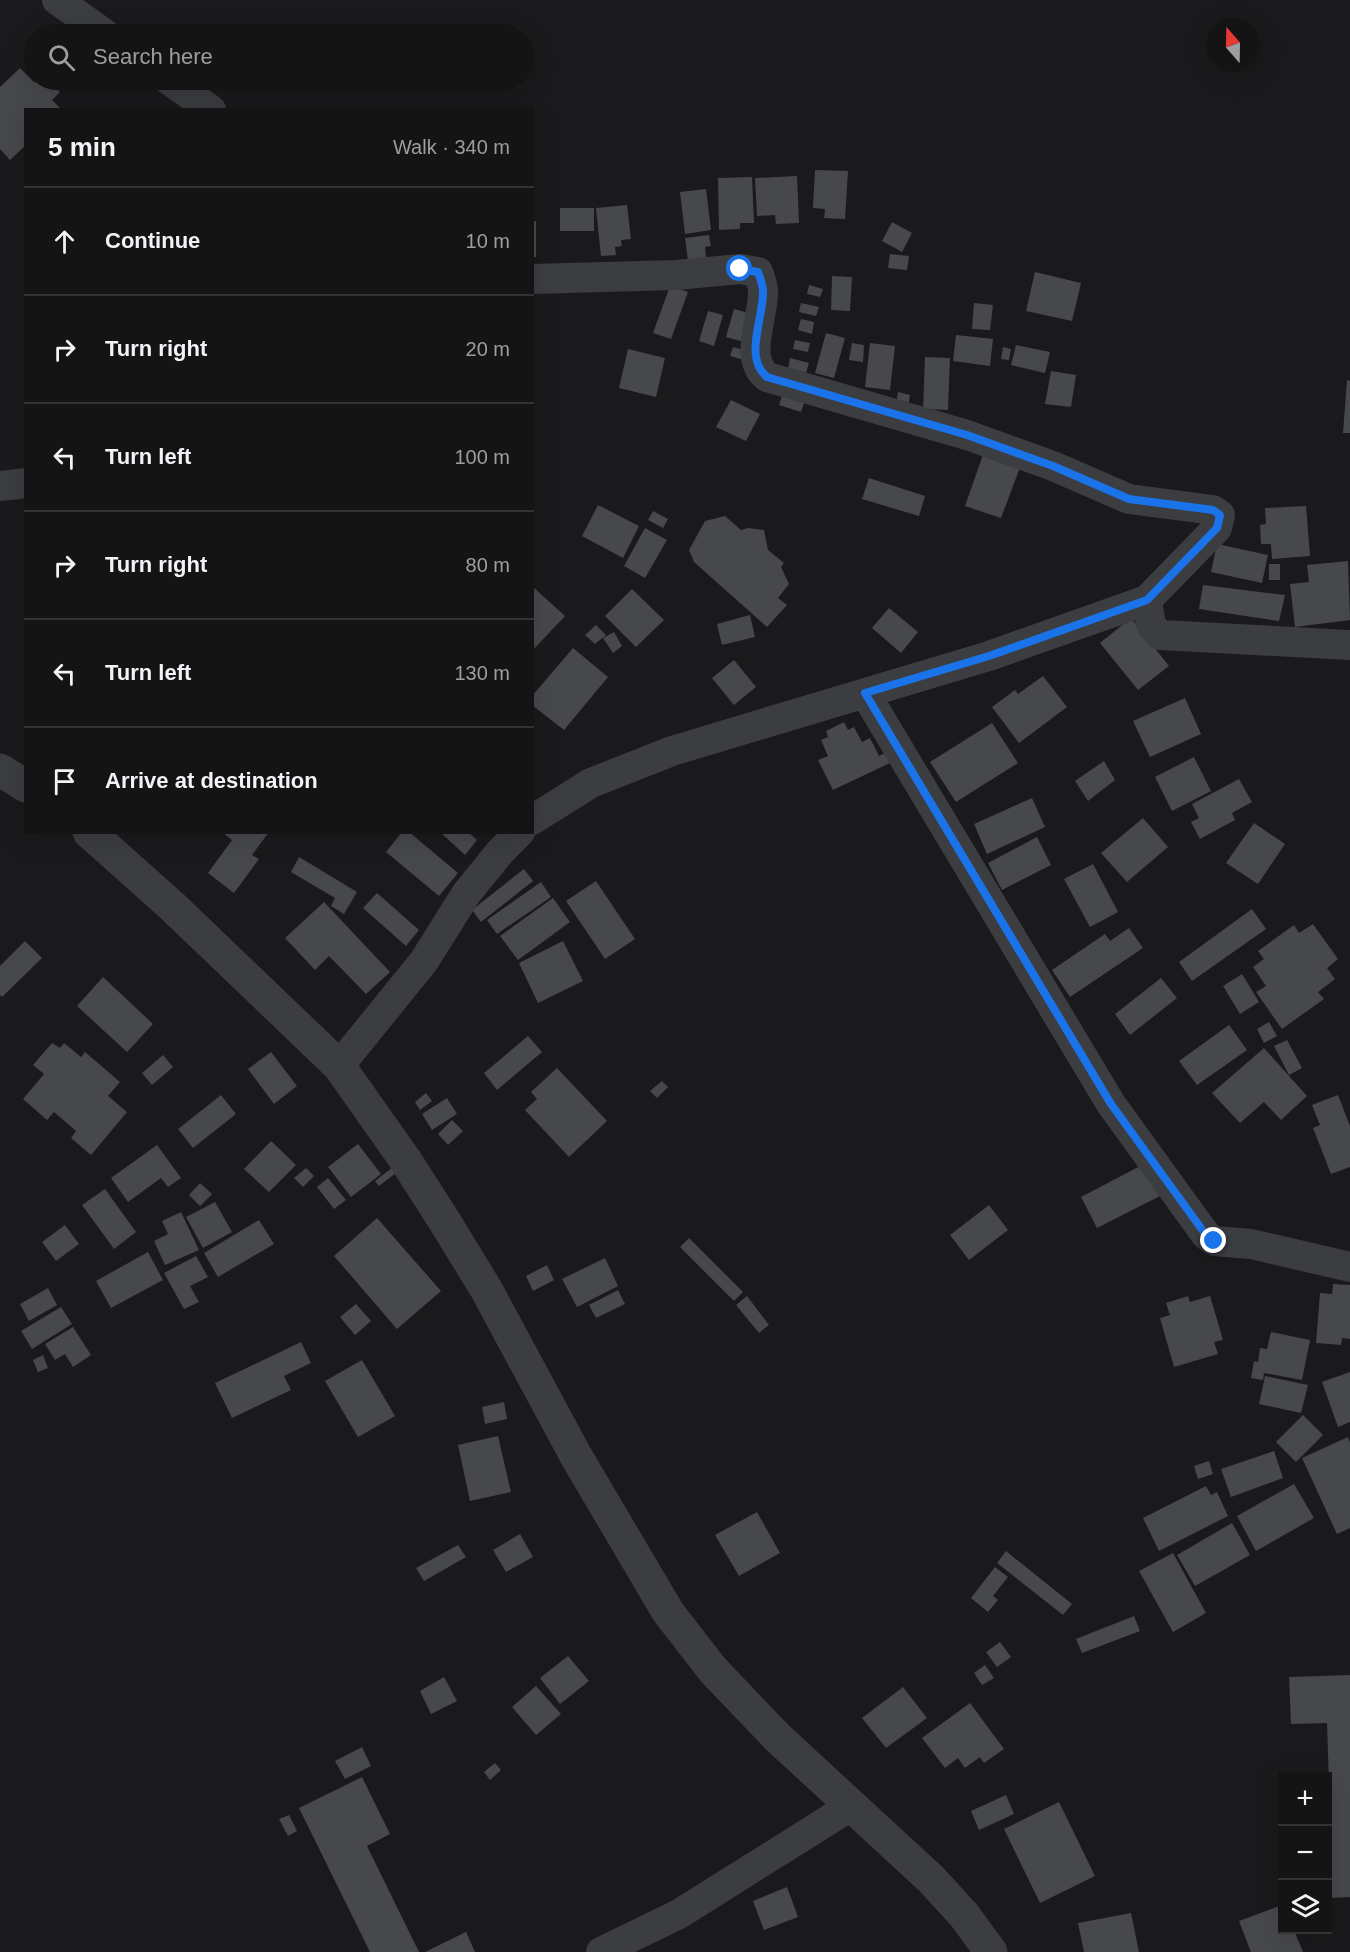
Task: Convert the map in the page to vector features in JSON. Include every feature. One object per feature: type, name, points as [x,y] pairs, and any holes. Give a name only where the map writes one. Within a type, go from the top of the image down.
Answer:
[{"type":"street","points":[[57,0],[91,24]]},
{"type":"street","points":[[183,90],[208,108]]},
{"type":"street","points":[[534,279],[676,275],[740,269],[758,272],[763,289],[755,357],[758,370],[767,377],[967,435],[1053,466],[1129,499],[1213,510],[1220,515],[1217,528],[1147,600],[989,656],[662,755],[591,783],[534,819]]},
{"type":"street","points":[[0,486],[24,483]]},
{"type":"street","points":[[1147,600],[1151,625],[1160,635],[1350,645]]},
{"type":"street","points":[[865,693],[1111,1104],[1206,1235],[1214,1241],[1251,1244],[1350,1267]]},
{"type":"street","points":[[0,770],[24,785]]},
{"type":"street","points":[[91,834],[173,907],[339,1066],[406,1161],[468,1260],[576,1456],[668,1612],[713,1670],[762,1721],[931,1879],[964,1915],[991,1952]]},
{"type":"street","points":[[339,1066],[424,961],[466,894],[500,852],[518,834]]},
{"type":"street","points":[[601,1952],[679,1914],[851,1806]]},
{"type":"building","points":[[20,68],[24,72],[24,90],[58,90],[60,92],[52,100],[60,108],[24,108],[24,147],[10,160],[0,149],[0,87]]},
{"type":"building","points":[[815,170],[848,171],[845,219],[824,218],[825,209],[813,208]]},
{"type":"building","points":[[797,176],[799,223],[776,224],[775,215],[757,216],[755,178]]},
{"type":"building","points":[[752,177],[754,223],[740,223],[740,229],[719,230],[718,178]]},
{"type":"building","points":[[706,189],[711,230],[685,234],[680,192]]},
{"type":"building","points":[[627,205],[631,239],[621,240],[622,246],[615,247],[616,255],[601,256],[596,208]]},
{"type":"building","points":[[560,208],[594,208],[594,231],[560,231]]},
{"type":"building","points":[[534,221],[536,221],[536,257],[534,257]]},
{"type":"building","points":[[892,222],[912,233],[902,252],[882,241]]},
{"type":"building","points":[[709,235],[711,246],[705,247],[706,258],[688,261],[685,238]]},
{"type":"building","points":[[890,254],[909,256],[907,270],[888,268]]},
{"type":"building","points":[[1035,272],[1081,283],[1072,321],[1026,311]]},
{"type":"building","points":[[832,276],[852,277],[850,311],[831,310]]},
{"type":"building","points":[[809,285],[823,289],[820,297],[807,294]]},
{"type":"building","points":[[670,286],[688,292],[671,339],[653,333]]},
{"type":"building","points":[[801,303],[819,307],[816,316],[799,312]]},
{"type":"building","points":[[974,303],[993,305],[990,330],[972,329]]},
{"type":"building","points":[[734,309],[752,314],[744,342],[726,337]]},
{"type":"building","points":[[708,311],[723,315],[714,346],[699,341]]},
{"type":"building","points":[[801,319],[814,322],[812,334],[798,330]]},
{"type":"building","points":[[826,333],[845,338],[834,378],[815,373]]},
{"type":"building","points":[[956,335],[993,339],[990,366],[953,361]]},
{"type":"building","points":[[795,340],[810,343],[808,352],[793,349]]},
{"type":"building","points":[[852,343],[864,345],[863,362],[849,360]]},
{"type":"building","points":[[870,343],[895,346],[890,390],[865,387]]},
{"type":"building","points":[[1016,345],[1050,352],[1045,373],[1011,365]]},
{"type":"building","points":[[733,347],[747,351],[744,360],[730,356]]},
{"type":"building","points":[[1003,347],[1011,349],[1009,360],[1001,359]]},
{"type":"building","points":[[628,349],[665,358],[656,397],[619,388]]},
{"type":"building","points":[[925,357],[950,358],[948,410],[923,409]]},
{"type":"building","points":[[790,358],[809,363],[806,373],[788,369]]},
{"type":"building","points":[[1051,371],[1076,375],[1071,407],[1045,404]]},
{"type":"building","points":[[1347,380],[1350,381],[1350,433],[1343,433]]},
{"type":"building","points":[[786,384],[808,391],[801,412],[779,405]]},
{"type":"building","points":[[898,392],[910,395],[908,407],[896,404]]},
{"type":"building","points":[[731,400],[760,414],[746,441],[716,427]]},
{"type":"building","points":[[985,449],[1022,462],[1001,518],[965,506]]},
{"type":"building","points":[[869,478],[925,496],[919,516],[862,499]]},
{"type":"building","points":[[598,505],[639,526],[623,558],[582,536]]},
{"type":"building","points":[[1306,506],[1310,556],[1272,559],[1271,544],[1261,544],[1260,525],[1266,524],[1265,508]]},
{"type":"building","points":[[653,511],[668,519],[663,528],[648,520]]},
{"type":"building","points":[[725,516],[741,530],[748,528],[764,530],[768,550],[784,563],[781,567],[789,584],[778,598],[787,605],[767,627],[694,562],[689,550],[705,521]]},
{"type":"building","points":[[645,528],[667,540],[645,578],[624,566]]},
{"type":"building","points":[[1217,544],[1268,555],[1262,583],[1211,572]]},
{"type":"building","points":[[1348,561],[1350,620],[1295,627],[1290,584],[1309,582],[1307,565]]},
{"type":"building","points":[[1269,564],[1280,564],[1280,580],[1269,580]]},
{"type":"building","points":[[1203,585],[1285,595],[1279,621],[1199,609]]},
{"type":"building","points":[[534,588],[565,616],[534,649]]},
{"type":"building","points":[[632,589],[664,620],[636,647],[605,616]]},
{"type":"building","points":[[889,608],[918,632],[901,653],[872,628]]},
{"type":"building","points":[[750,615],[755,637],[722,645],[717,624]]},
{"type":"building","points":[[1131,618],[1169,666],[1138,690],[1100,643]]},
{"type":"building","points":[[596,625],[606,635],[595,644],[585,635]]},
{"type":"building","points":[[614,632],[622,646],[613,653],[603,638]]},
{"type":"building","points":[[573,648],[608,677],[564,730],[534,707],[534,694]]},
{"type":"building","points":[[734,660],[756,687],[734,705],[712,678]]},
{"type":"building","points":[[1043,676],[1067,707],[1019,743],[992,707],[1015,690],[1018,694]]},
{"type":"building","points":[[1185,698],[1201,734],[1150,757],[1133,721]]},
{"type":"building","points":[[844,722],[848,730],[854,727],[862,742],[870,738],[879,756],[887,752],[892,762],[833,790],[818,760],[828,756],[821,740],[828,737],[826,731]]},
{"type":"building","points":[[992,723],[1018,763],[956,802],[930,762]]},
{"type":"building","points":[[1194,757],[1211,791],[1172,811],[1155,777]]},
{"type":"building","points":[[1104,761],[1115,780],[1088,801],[1075,781]]},
{"type":"building","points":[[1239,779],[1252,802],[1232,813],[1235,820],[1200,839],[1191,822],[1199,818],[1192,804]]},
{"type":"building","points":[[1032,798],[1045,827],[987,854],[974,824]]},
{"type":"building","points":[[1143,818],[1168,847],[1127,882],[1101,853]]},
{"type":"building","points":[[1254,823],[1285,844],[1258,884],[1226,863]]},
{"type":"building","points":[[224,834],[268,834],[252,855],[259,859],[234,893],[208,873],[232,840]]},
{"type":"building","points":[[400,834],[411,834],[458,873],[439,896],[386,852]]},
{"type":"building","points":[[442,834],[470,834],[477,840],[465,855]]},
{"type":"building","points":[[1037,837],[1051,865],[1002,890],[988,863]]},
{"type":"building","points":[[299,857],[357,892],[344,914],[331,906],[335,898],[291,872]]},
{"type":"building","points":[[1093,864],[1118,912],[1090,927],[1064,879]]},
{"type":"building","points":[[524,869],[533,881],[481,922],[472,910]]},
{"type":"building","points":[[596,881],[635,939],[605,959],[566,901]]},
{"type":"building","points":[[541,882],[551,897],[497,934],[487,920]]},
{"type":"building","points":[[377,893],[419,930],[406,946],[363,908]]},
{"type":"building","points":[[553,898],[570,922],[518,960],[500,936]]},
{"type":"building","points":[[324,902],[390,972],[366,994],[329,956],[315,970],[285,938]]},
{"type":"building","points":[[1252,909],[1266,929],[1192,981],[1179,962]]},
{"type":"building","points":[[1313,924],[1338,959],[1327,968],[1335,979],[1318,992],[1324,999],[1282,1029],[1256,992],[1266,986],[1253,967],[1264,959],[1258,951],[1294,925],[1299,933]]},
{"type":"building","points":[[1129,928],[1143,948],[1070,997],[1052,970],[1105,934],[1110,941]]},
{"type":"building","points":[[25,941],[42,958],[2,997],[0,995],[0,966]]},
{"type":"building","points":[[563,941],[583,981],[538,1003],[519,963]]},
{"type":"building","points":[[1242,974],[1259,1002],[1240,1014],[1223,986]]},
{"type":"building","points":[[103,977],[153,1024],[127,1052],[77,1006]]},
{"type":"building","points":[[1161,978],[1177,998],[1130,1035],[1115,1014]]},
{"type":"building","points":[[1269,1022],[1277,1036],[1264,1043],[1257,1029]]},
{"type":"building","points":[[1229,1025],[1247,1050],[1197,1085],[1179,1061]]},
{"type":"building","points":[[528,1036],[542,1052],[497,1090],[484,1073]]},
{"type":"building","points":[[1287,1040],[1302,1068],[1289,1075],[1274,1046]]},
{"type":"building","points":[[52,1043],[60,1048],[64,1043],[81,1057],[85,1052],[120,1082],[108,1096],[127,1112],[91,1155],[71,1138],[76,1131],[54,1112],[47,1120],[23,1099],[44,1074],[33,1065]]},
{"type":"building","points":[[1264,1048],[1307,1096],[1281,1120],[1264,1102],[1240,1123],[1212,1093]]},
{"type":"building","points":[[271,1052],[297,1086],[274,1104],[248,1069]]},
{"type":"building","points":[[163,1055],[173,1067],[152,1085],[142,1073]]},
{"type":"building","points":[[557,1068],[607,1121],[569,1157],[525,1110],[537,1099],[531,1092]]},
{"type":"building","points":[[662,1081],[668,1087],[657,1098],[650,1091]]},
{"type":"building","points":[[426,1093],[432,1101],[420,1110],[415,1102]]},
{"type":"building","points":[[221,1095],[236,1114],[193,1148],[178,1129]]},
{"type":"building","points":[[1338,1095],[1350,1126],[1350,1167],[1331,1174],[1313,1128],[1320,1125],[1312,1105]]},
{"type":"building","points":[[447,1098],[457,1114],[432,1130],[422,1114]]},
{"type":"building","points":[[452,1120],[463,1131],[448,1145],[438,1134]]},
{"type":"building","points":[[271,1141],[296,1165],[269,1192],[244,1169]]},
{"type":"building","points":[[358,1144],[381,1174],[351,1197],[328,1167]]},
{"type":"building","points":[[157,1145],[181,1178],[168,1187],[161,1178],[128,1202],[111,1178]]},
{"type":"building","points":[[1144,1164],[1160,1196],[1097,1228],[1081,1197]]},
{"type":"building","points":[[393,1167],[397,1172],[379,1186],[375,1181]]},
{"type":"building","points":[[306,1168],[314,1176],[303,1187],[294,1178]]},
{"type":"building","points":[[328,1178],[346,1200],[334,1209],[317,1187]]},
{"type":"building","points":[[200,1183],[212,1194],[200,1206],[189,1195]]},
{"type":"building","points":[[105,1189],[136,1232],[114,1249],[82,1205]]},
{"type":"building","points":[[215,1202],[232,1232],[203,1248],[186,1217]]},
{"type":"building","points":[[989,1205],[1008,1230],[969,1260],[950,1235]]},
{"type":"building","points":[[181,1212],[199,1250],[165,1265],[154,1241],[168,1234],[162,1221]]},
{"type":"building","points":[[377,1218],[441,1291],[397,1329],[334,1256]]},
{"type":"building","points":[[259,1220],[274,1244],[218,1277],[204,1253]]},
{"type":"building","points":[[65,1225],[79,1244],[56,1261],[42,1242]]},
{"type":"building","points":[[689,1238],[743,1292],[734,1301],[680,1247]]},
{"type":"building","points":[[148,1252],[163,1280],[111,1308],[96,1281]]},
{"type":"building","points":[[196,1256],[208,1277],[190,1286],[199,1302],[184,1309],[164,1273]]},
{"type":"building","points":[[605,1258],[618,1286],[577,1307],[562,1279]]},
{"type":"building","points":[[547,1265],[554,1280],[533,1291],[526,1276]]},
{"type":"building","points":[[1333,1284],[1350,1285],[1350,1339],[1342,1338],[1341,1345],[1316,1343],[1320,1293],[1332,1294]]},
{"type":"building","points":[[48,1288],[57,1305],[29,1321],[20,1304]]},
{"type":"building","points":[[618,1290],[625,1304],[596,1318],[589,1305]]},
{"type":"building","points":[[747,1296],[769,1325],[759,1333],[736,1305]]},
{"type":"building","points":[[1188,1296],[1190,1302],[1210,1296],[1223,1340],[1214,1342],[1218,1354],[1174,1367],[1160,1318],[1170,1315],[1166,1303]]},
{"type":"building","points":[[356,1304],[371,1321],[355,1335],[340,1317]]},
{"type":"building","points":[[61,1307],[72,1324],[32,1349],[21,1331]]},
{"type":"building","points":[[73,1327],[91,1355],[73,1367],[65,1354],[55,1360],[45,1344]]},
{"type":"building","points":[[1271,1332],[1310,1340],[1302,1380],[1264,1373],[1263,1380],[1251,1378],[1254,1361],[1258,1362],[1260,1348],[1267,1349]]},
{"type":"building","points":[[301,1342],[311,1363],[284,1376],[291,1390],[232,1418],[215,1383]]},
{"type":"building","points":[[43,1355],[48,1368],[38,1372],[33,1360]]},
{"type":"building","points":[[362,1360],[395,1416],[358,1437],[325,1381]]},
{"type":"building","points":[[1350,1372],[1350,1422],[1338,1427],[1322,1382]]},
{"type":"building","points":[[1265,1376],[1308,1385],[1301,1413],[1259,1404]]},
{"type":"building","points":[[504,1402],[507,1419],[485,1424],[482,1407]]},
{"type":"building","points":[[1303,1415],[1323,1435],[1296,1462],[1276,1442]]},
{"type":"building","points":[[498,1436],[511,1492],[470,1501],[458,1445]]},
{"type":"building","points":[[1348,1437],[1350,1443],[1350,1528],[1337,1534],[1302,1458]]},
{"type":"building","points":[[1274,1451],[1283,1478],[1231,1497],[1221,1469]]},
{"type":"building","points":[[1209,1461],[1213,1474],[1198,1479],[1194,1466]]},
{"type":"building","points":[[1294,1484],[1314,1518],[1256,1551],[1237,1516]]},
{"type":"building","points":[[1206,1486],[1211,1495],[1217,1492],[1228,1516],[1159,1551],[1143,1518]]},
{"type":"building","points":[[757,1512],[780,1553],[739,1576],[715,1535]]},
{"type":"building","points":[[1232,1523],[1250,1555],[1195,1586],[1177,1555]]},
{"type":"building","points":[[520,1534],[533,1557],[506,1572],[493,1550]]},
{"type":"building","points":[[458,1545],[466,1557],[424,1581],[416,1568]]},
{"type":"building","points":[[1006,1551],[1072,1604],[1063,1615],[997,1563]]},
{"type":"building","points":[[1173,1553],[1206,1613],[1173,1632],[1139,1571]]},
{"type":"building","points":[[995,1567],[1008,1577],[993,1596],[998,1600],[988,1612],[971,1598]]},
{"type":"building","points":[[1134,1616],[1140,1631],[1082,1653],[1076,1639]]},
{"type":"building","points":[[1000,1642],[1011,1657],[997,1667],[986,1652]]},
{"type":"building","points":[[568,1656],[589,1681],[560,1704],[540,1678]]},
{"type":"building","points":[[985,1665],[994,1678],[982,1685],[974,1673]]},
{"type":"building","points":[[1350,1675],[1350,1897],[1332,1898],[1332,1772],[1329,1772],[1327,1723],[1291,1724],[1289,1677]]},
{"type":"building","points":[[444,1677],[457,1701],[431,1714],[420,1691]]},
{"type":"building","points":[[536,1686],[561,1714],[536,1735],[512,1707]]},
{"type":"building","points":[[903,1687],[927,1718],[886,1748],[862,1718]]},
{"type":"building","points":[[970,1703],[1004,1749],[984,1763],[980,1757],[965,1768],[958,1758],[945,1768],[922,1738]]},
{"type":"building","points":[[362,1747],[371,1766],[345,1779],[335,1761]]},
{"type":"building","points":[[495,1763],[501,1770],[490,1780],[484,1772]]},
{"type":"building","points":[[362,1777],[390,1834],[367,1846],[419,1952],[370,1952],[299,1808]]},
{"type":"building","points":[[1006,1795],[1014,1814],[979,1830],[971,1811]]},
{"type":"building","points":[[1059,1802],[1095,1876],[1040,1903],[1004,1829]]},
{"type":"building","points":[[289,1815],[297,1831],[288,1836],[279,1819]]},
{"type":"building","points":[[787,1887],[798,1917],[764,1930],[753,1901]]},
{"type":"building","points":[[1278,1906],[1278,1934],[1296,1934],[1303,1952],[1251,1952],[1239,1921]]},
{"type":"building","points":[[1131,1913],[1139,1952],[1084,1952],[1078,1923]]},
{"type":"building","points":[[466,1932],[475,1952],[425,1952]]},
{"type":"route","points":[[740,269],[758,272],[763,289],[755,357],[758,370],[767,377],[967,435],[1053,466],[1129,499],[1213,510],[1220,515],[1217,528],[1147,600],[989,656],[865,693],[965,864],[1111,1104],[1206,1235],[1214,1241]]}]
